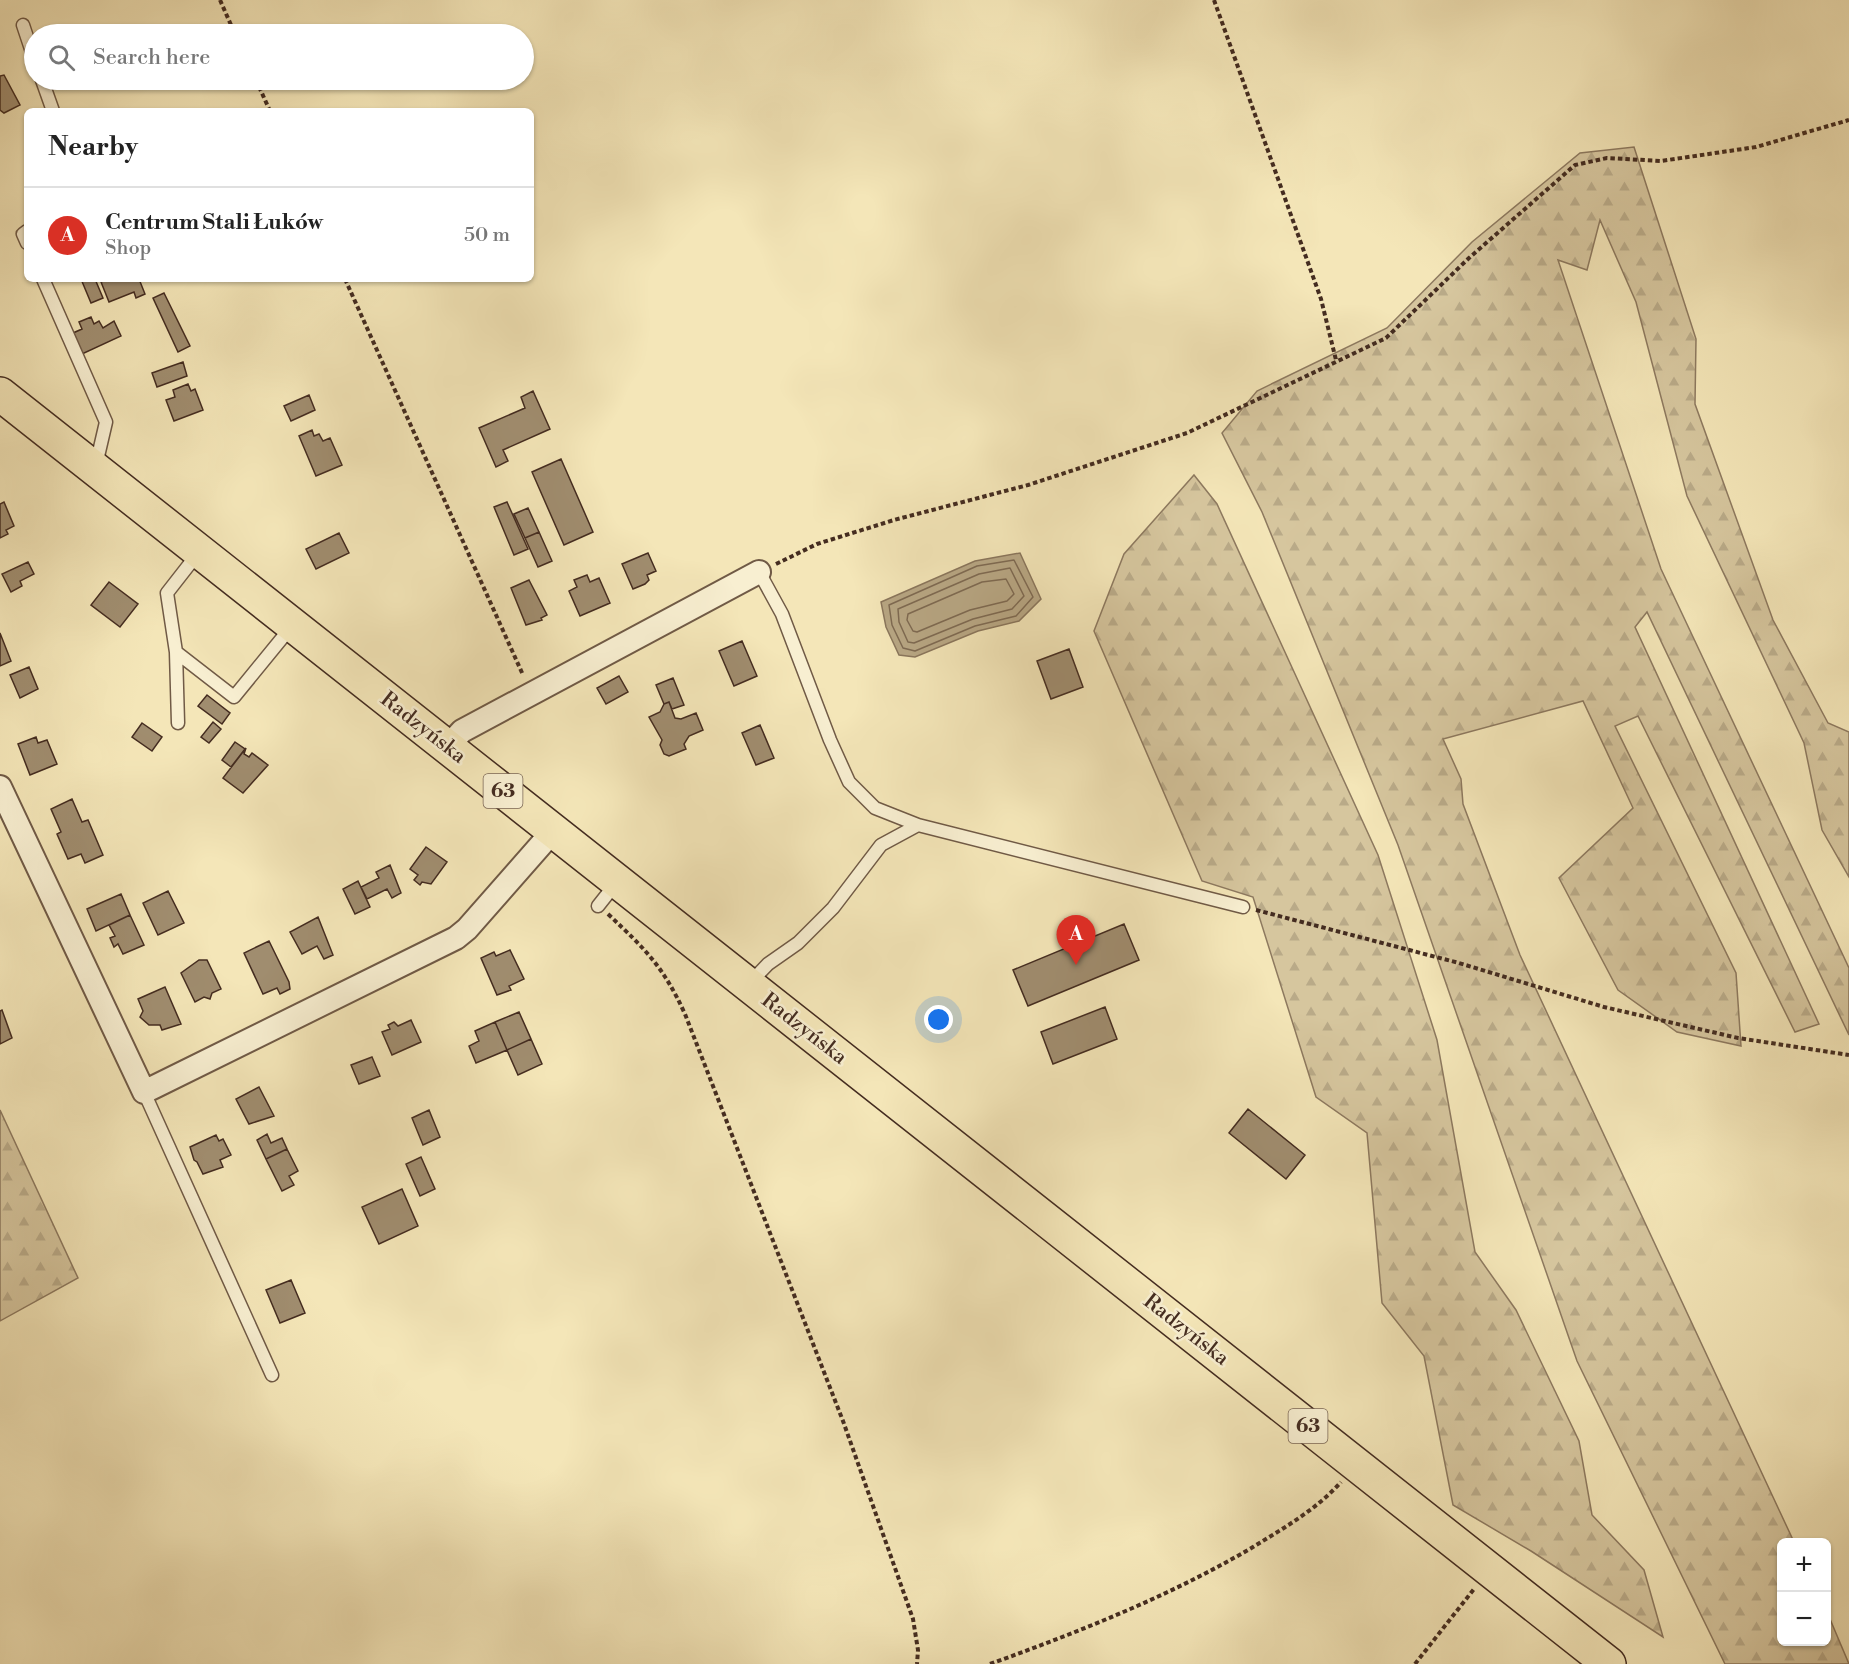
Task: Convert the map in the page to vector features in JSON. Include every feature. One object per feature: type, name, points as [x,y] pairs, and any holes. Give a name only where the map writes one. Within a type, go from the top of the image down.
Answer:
[{"type":"main road","name":"Radzyńska","points":[[0,394],[554,830],[608,894],[748,985],[1609,1664]]},
{"type":"street","points":[[447,747],[462,731],[759,572]]},
{"type":"street","points":[[0,787],[144,1092],[456,938],[475,921],[554,830]]},
{"type":"lane","points":[[46,90],[52,108]]},
{"type":"lane","points":[[44,282],[106,422],[95,469]]},
{"type":"lane","points":[[178,723],[176,652],[167,593],[200,551]]},
{"type":"lane","points":[[759,572],[782,614],[830,740],[849,782],[861,797],[875,808],[918,825],[1243,907]]},
{"type":"lane","points":[[176,652],[234,697],[293,625]]},
{"type":"lane","points":[[748,985],[768,964],[798,943],[833,908],[881,845],[918,825]]},
{"type":"lane","points":[[144,1092],[272,1376]]},
{"type":"path","points":[[220,0],[231,24]]},
{"type":"path","points":[[1215,0],[1321,299],[1336,360]]},
{"type":"path","points":[[260,90],[269,108]]},
{"type":"path","points":[[759,572],[817,544],[894,520],[1028,485],[1187,433],[1386,338],[1469,258],[1575,165],[1607,158],[1661,161],[1756,147],[1849,120]]},
{"type":"path","points":[[346,282],[500,627],[533,694]]},
{"type":"path","points":[[608,894],[669,978],[685,1014],[843,1421],[913,1618],[918,1650],[917,1664]]},
{"type":"path","points":[[1243,907],[1459,963],[1604,1007],[1738,1038],[1849,1055]]},
{"type":"path","points":[[990,1664],[1133,1610],[1223,1564],[1298,1520],[1335,1489],[1356,1465]]},
{"type":"path","points":[[1415,1664],[1488,1569]]},
{"type":"green space","points":[[1634,147],[1696,339],[1695,404],[1773,620],[1828,723],[1849,732],[1849,877],[1822,830],[1804,743],[1687,496],[1636,302],[1600,220],[1587,270],[1558,260],[1661,569],[1849,968],[1849,1035],[1647,612],[1635,627],[1819,1024],[1795,1032],[1638,716],[1615,726],[1736,973],[1741,1046],[1677,1032],[1618,990],[1559,878],[1633,808],[1583,701],[1443,739],[1461,779],[1463,804],[1520,955],[1792,1538],[1777,1538],[1777,1646],[1831,1646],[1831,1621],[1849,1664],[1725,1664],[1577,1361],[1398,845],[1262,512],[1222,433],[1257,391],[1387,328],[1472,242],[1580,153]]},
{"type":"green space","points":[[1194,475],[1217,504],[1378,855],[1437,1040],[1475,1252],[1516,1310],[1579,1441],[1592,1515],[1644,1570],[1663,1637],[1531,1551],[1453,1505],[1424,1356],[1382,1303],[1367,1133],[1316,1097],[1253,897],[1202,881],[1094,631],[1124,554]]},
{"type":"green space","points":[[0,1110],[78,1278],[0,1321]]},
{"type":"water","points":[[1020,553],[1041,599],[1019,621],[978,631],[915,657],[899,655],[886,627],[881,602],[975,561]]},
{"type":"building","points":[[4,75],[20,105],[4,113],[0,110],[0,76]]},
{"type":"building","points":[[82,282],[96,282],[103,298],[91,303]]},
{"type":"building","points":[[101,282],[140,282],[145,294],[136,298],[134,292],[109,302]]},
{"type":"building","points":[[164,293],[190,346],[178,352],[153,298]]},
{"type":"building","points":[[91,317],[94,324],[99,321],[103,328],[114,321],[121,336],[82,354],[73,333],[82,329],[79,322]]},
{"type":"building","points":[[183,362],[187,376],[157,387],[152,373]]},
{"type":"building","points":[[188,384],[191,391],[195,389],[203,410],[174,421],[166,400],[175,397],[173,390]]},
{"type":"building","points":[[533,391],[550,429],[503,450],[508,461],[496,467],[479,428],[525,408],[521,397]]},
{"type":"building","points":[[309,395],[315,410],[291,421],[284,406]]},
{"type":"building","points":[[312,430],[314,436],[319,434],[323,441],[330,438],[342,465],[316,476],[299,436]]},
{"type":"building","points":[[561,459],[593,532],[564,545],[532,472]]},
{"type":"building","points":[[4,502],[14,526],[6,530],[8,534],[0,538],[0,504]]},
{"type":"building","points":[[507,502],[528,549],[514,555],[494,507]]},
{"type":"building","points":[[528,508],[539,532],[525,538],[514,514]]},
{"type":"building","points":[[539,532],[552,561],[538,567],[525,538]]},
{"type":"building","points":[[339,533],[349,553],[316,569],[306,549]]},
{"type":"building","points":[[648,553],[656,571],[647,575],[649,580],[645,584],[633,589],[622,564]]},
{"type":"building","points":[[28,562],[34,574],[20,581],[22,586],[11,592],[2,574]]},
{"type":"building","points":[[587,575],[590,582],[599,578],[610,603],[580,616],[569,591],[577,587],[574,580]]},
{"type":"building","points":[[529,580],[547,615],[541,618],[542,620],[526,625],[511,588]]},
{"type":"building","points":[[109,582],[138,604],[120,627],[91,605]]},
{"type":"building","points":[[0,633],[11,661],[0,666]]},
{"type":"building","points":[[742,641],[757,676],[734,686],[719,651]]},
{"type":"building","points":[[1069,649],[1083,687],[1051,699],[1037,661]]},
{"type":"building","points":[[29,667],[38,689],[20,698],[10,675]]},
{"type":"building","points":[[619,676],[628,692],[606,704],[597,688]]},
{"type":"building","points":[[673,678],[684,705],[672,709],[669,702],[664,704],[656,685]]},
{"type":"building","points":[[207,695],[230,713],[222,724],[198,706]]},
{"type":"building","points":[[669,702],[675,718],[681,719],[696,713],[703,730],[689,736],[684,744],[686,749],[669,756],[664,754],[660,745],[662,740],[649,717],[660,712],[664,704]]},
{"type":"building","points":[[213,722],[221,729],[209,743],[201,737]]},
{"type":"building","points":[[142,723],[162,737],[152,751],[132,737]]},
{"type":"building","points":[[760,725],[774,758],[756,765],[742,733]]},
{"type":"building","points":[[36,737],[38,743],[47,740],[57,764],[30,775],[18,744]]},
{"type":"building","points":[[235,742],[245,749],[231,767],[222,760]]},
{"type":"building","points":[[246,748],[244,754],[249,757],[252,753],[268,765],[243,793],[223,778]]},
{"type":"building","points":[[72,799],[82,822],[88,820],[103,855],[85,863],[81,854],[68,859],[57,834],[61,832],[51,809]]},
{"type":"building","points":[[426,847],[447,862],[431,884],[422,882],[420,885],[414,880],[418,875],[410,869]]},
{"type":"building","points":[[390,865],[401,893],[392,898],[387,889],[367,899],[361,887],[379,878],[376,872]]},
{"type":"building","points":[[358,881],[370,907],[355,914],[343,889]]},
{"type":"building","points":[[168,891],[184,923],[158,935],[143,903]]},
{"type":"building","points":[[121,894],[130,915],[96,931],[87,909]]},
{"type":"building","points":[[130,915],[144,945],[123,954],[118,944],[114,947],[110,938],[115,936],[109,925]]},
{"type":"building","points":[[318,917],[333,955],[324,959],[317,946],[302,954],[290,932]]},
{"type":"building","points":[[1124,924],[1139,960],[1028,1006],[1013,970]]},
{"type":"building","points":[[269,941],[289,982],[290,989],[280,994],[277,988],[263,994],[244,953]]},
{"type":"building","points":[[510,950],[524,979],[509,986],[511,990],[497,995],[481,958],[494,952],[496,956]]},
{"type":"building","points":[[199,960],[207,960],[221,989],[212,993],[210,999],[204,997],[195,1002],[181,973]]},
{"type":"building","points":[[165,987],[181,1024],[162,1030],[160,1025],[149,1025],[140,1017],[143,1011],[138,999]]},
{"type":"building","points":[[1105,1007],[1117,1039],[1053,1064],[1041,1032]]},
{"type":"building","points":[[2,1010],[12,1038],[0,1044],[0,1011]]},
{"type":"building","points":[[519,1012],[531,1039],[507,1050],[495,1022]]},
{"type":"building","points":[[411,1020],[421,1042],[392,1055],[382,1032],[390,1029],[388,1025],[394,1022],[398,1026]]},
{"type":"building","points":[[495,1022],[507,1050],[476,1063],[469,1046],[479,1041],[475,1031]]},
{"type":"building","points":[[531,1039],[542,1064],[518,1075],[507,1050]]},
{"type":"building","points":[[372,1057],[380,1076],[359,1084],[351,1065]]},
{"type":"building","points":[[259,1087],[274,1116],[249,1124],[236,1099]]},
{"type":"building","points":[[1248,1109],[1305,1155],[1286,1179],[1229,1133]]},
{"type":"building","points":[[429,1110],[440,1137],[423,1145],[412,1118]]},
{"type":"building","points":[[267,1134],[271,1143],[282,1138],[287,1149],[266,1159],[257,1140]]},
{"type":"building","points":[[216,1135],[219,1141],[223,1139],[231,1155],[220,1160],[223,1167],[203,1174],[194,1160],[190,1147]]},
{"type":"building","points":[[287,1149],[298,1171],[289,1176],[294,1185],[282,1191],[266,1159]]},
{"type":"building","points":[[421,1157],[435,1189],[420,1196],[406,1164]]},
{"type":"building","points":[[402,1189],[418,1226],[379,1244],[362,1207]]},
{"type":"building","points":[[291,1280],[305,1313],[280,1323],[266,1290]]},
{"type":"place","name":"Centrum Stali Łuków","points":[[1076,965]]}]
